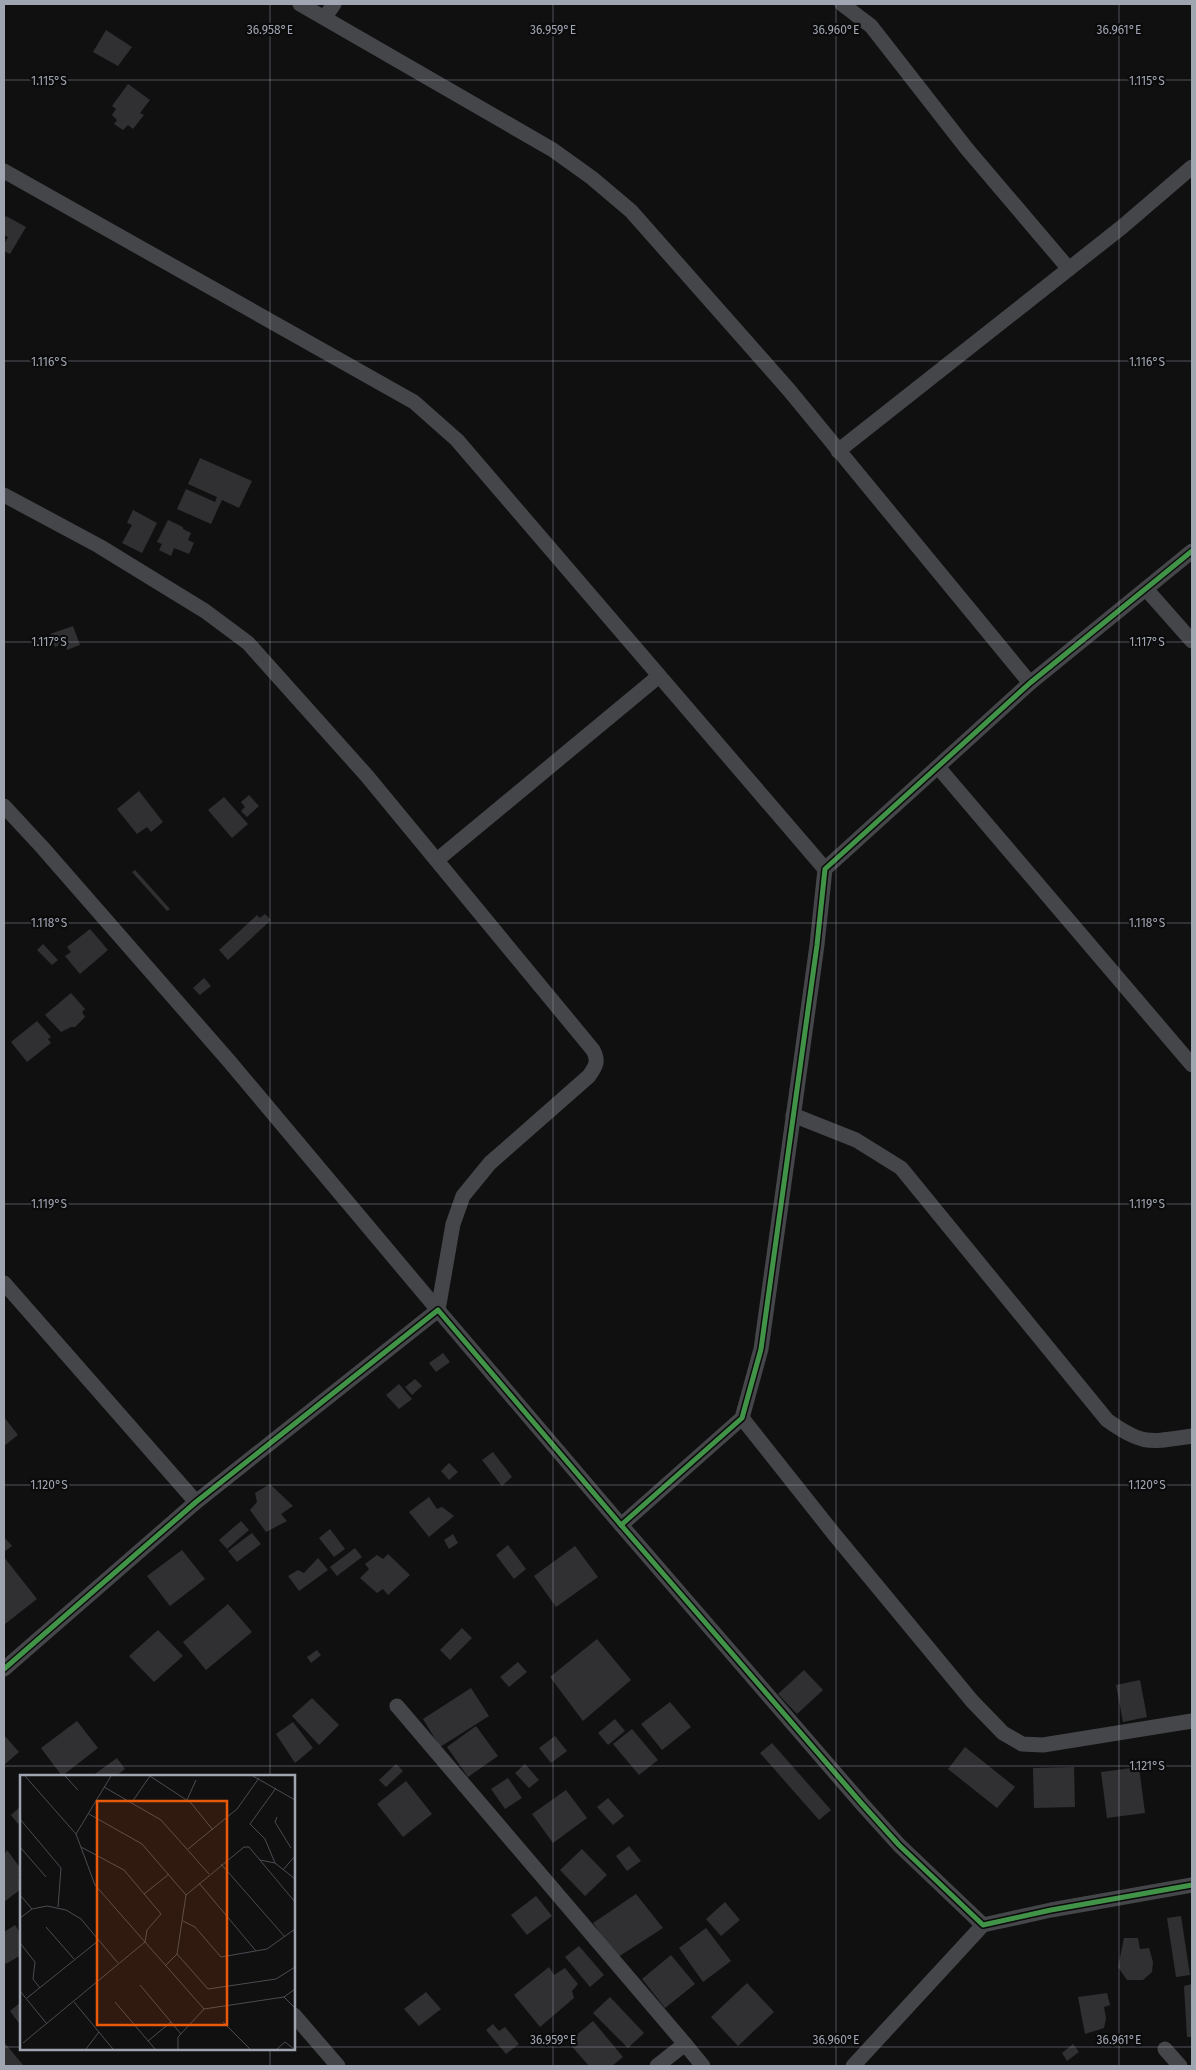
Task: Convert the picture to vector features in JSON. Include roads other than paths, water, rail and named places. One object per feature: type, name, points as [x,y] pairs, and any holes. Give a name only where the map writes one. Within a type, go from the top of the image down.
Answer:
[{"type":"street","points":[[300,4],[553,150],[592,178],[631,211],[789,390],[1030,683]]},
{"type":"street","points":[[325,17],[334,4]]},
{"type":"street","points":[[842,4],[871,26],[966,149],[1069,269]]},
{"type":"street","points":[[838,451],[1122,227],[1192,167]]},
{"type":"street","points":[[4,171],[414,402],[457,440],[825,869]]},
{"type":"street","points":[[4,495],[99,546],[205,612],[248,643],[367,776],[593,1050],[597,1058],[596,1066],[589,1076],[490,1162],[463,1196],[452,1224],[438,1310],[196,1502],[4,1669]]},
{"type":"street","points":[[621,1526],[742,1418],[761,1349],[817,945],[825,869],[1030,683],[1192,551]]},
{"type":"street","points":[[1146,589],[1192,641]]},
{"type":"street","points":[[437,860],[659,676]]},
{"type":"street","points":[[938,766],[1192,1065]]},
{"type":"street","points":[[4,806],[222,1054],[621,1526],[893,1838],[948,1894],[983,1926]]},
{"type":"street","points":[[793,1115],[856,1140],[901,1168],[1107,1420],[1127,1434],[1144,1441],[1192,1436]]},
{"type":"street","points":[[7,1293],[196,1502]]},
{"type":"street","points":[[742,1418],[834,1534],[972,1701],[1003,1733],[1022,1744],[1043,1745],[1192,1722]]},
{"type":"street","points":[[397,1706],[702,2066]]},
{"type":"street","points":[[853,2066],[983,1926],[1051,1910],[1192,1885]]},
{"type":"street","points":[[295,2016],[338,2066]]},
{"type":"street","points":[[656,2066],[685,2044]]},
{"type":"street","points":[[1165,2049],[1180,2066]]}]
